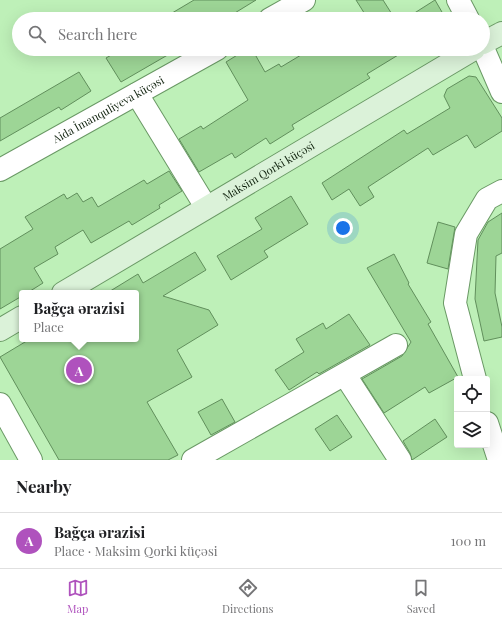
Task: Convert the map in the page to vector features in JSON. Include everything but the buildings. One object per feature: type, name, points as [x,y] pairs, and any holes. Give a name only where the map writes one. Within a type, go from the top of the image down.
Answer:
[{"type":"main road","points":[[490,39],[502,32]]},
{"type":"main road","name":"Maksim Qorki küçəsi","points":[[68,290],[462,56]]},
{"type":"main road","points":[[0,330],[19,319]]},
{"type":"street","points":[[283,12],[304,0]]},
{"type":"street","points":[[458,0],[464,12]]},
{"type":"street","name":"Aida İmanquliyeva küçəsi","points":[[0,170],[205,56]]},
{"type":"street","points":[[486,56],[502,92]]},
{"type":"street","points":[[137,94],[206,207]]},
{"type":"street","points":[[474,376],[455,303],[466,234],[487,199],[502,191]]},
{"type":"street","points":[[193,460],[396,345]]},
{"type":"street","points":[[345,375],[400,460]]},
{"type":"street","points":[[0,404],[31,460]]},
{"type":"street","points":[[490,432],[499,460]]},
{"type":"place","name":"Bağça ərazisi","points":[[79,370]]}]
